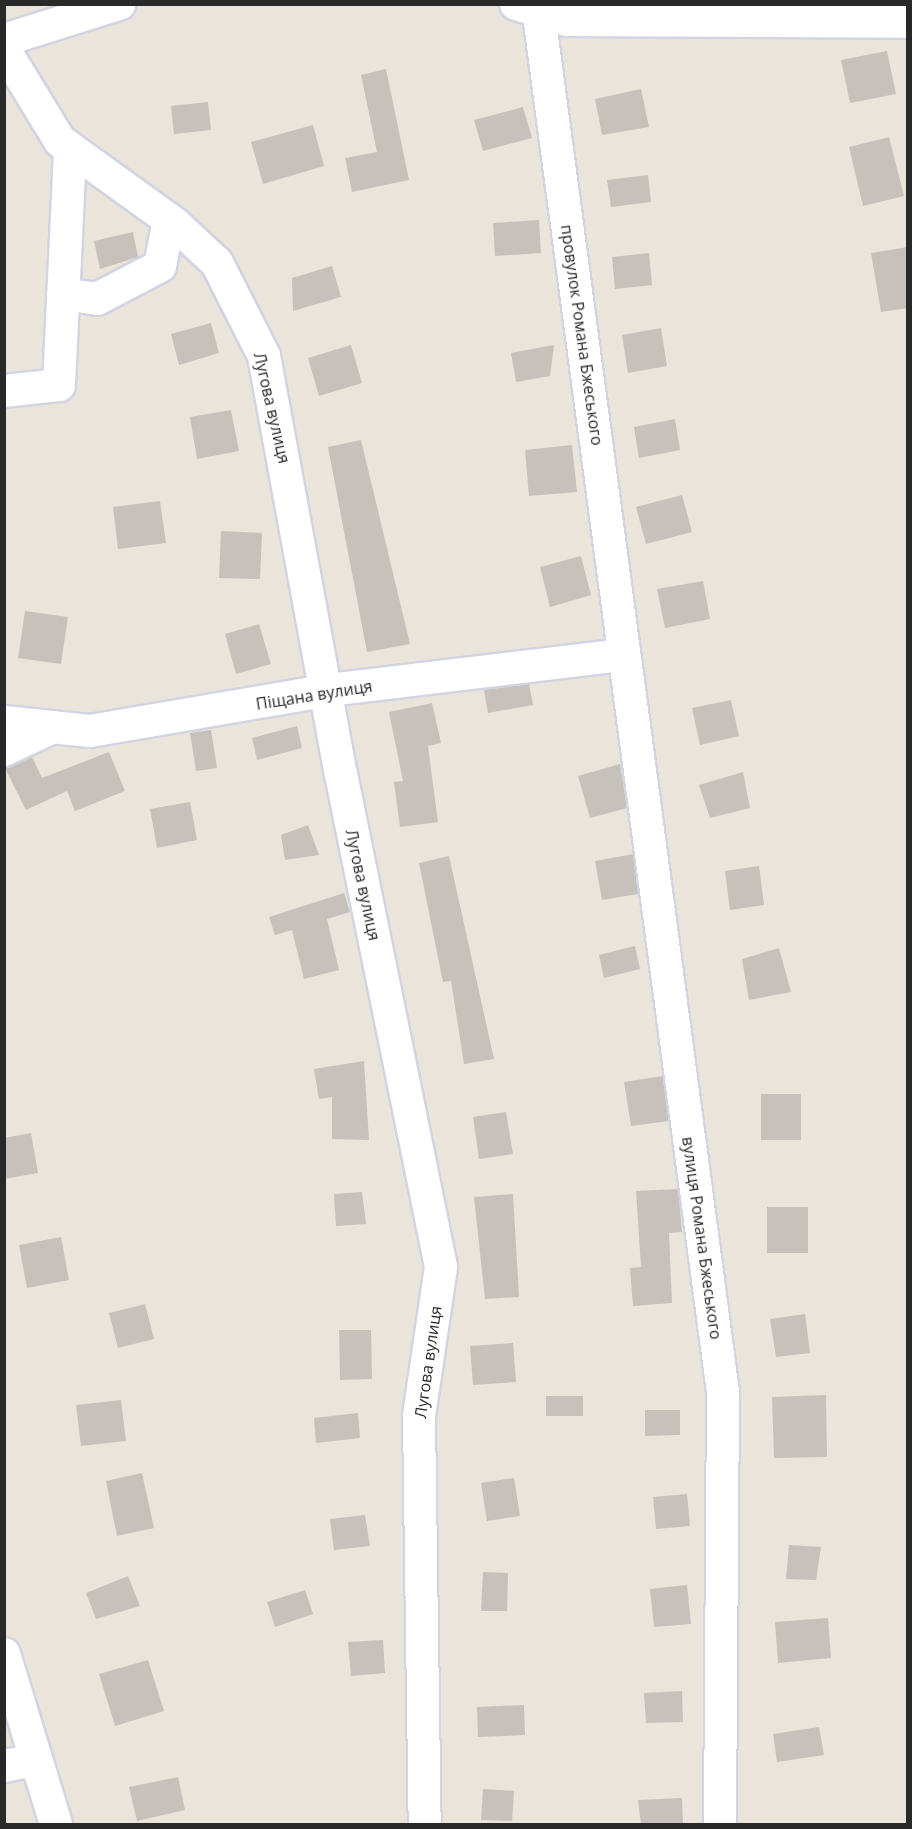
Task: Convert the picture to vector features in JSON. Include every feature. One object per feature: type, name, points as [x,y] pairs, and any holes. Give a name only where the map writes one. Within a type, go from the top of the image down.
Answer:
[{"type":"street","points":[[4,40],[119,4]]},
{"type":"street","points":[[548,11],[908,22]]},
{"type":"street","name":"провулок Романа Бжеського","points":[[548,11],[624,655]]},
{"type":"street","name":"Лугова вулиця","points":[[4,49],[60,141],[169,220],[217,263],[264,356],[329,690],[341,774],[441,1267],[419,1416],[425,1824]]},
{"type":"street","points":[[4,391],[59,385],[70,149]]},
{"type":"street","points":[[63,294],[97,298],[160,266],[169,220]]},
{"type":"street","name":"Піщана вулиця","points":[[4,722],[90,731],[329,690],[624,655]]},
{"type":"street","name":"вулиця Романа Бжеського","points":[[624,655],[723,1393],[720,1824]]},
{"type":"street","points":[[4,750],[54,727]]},
{"type":"street","points":[[4,1654],[19,1763],[56,1824]]},
{"type":"building","points":[[887,51],[896,94],[850,103],[841,60]]},
{"type":"building","points":[[386,69],[409,180],[352,192],[345,158],[377,152],[361,75]]},
{"type":"building","points":[[641,89],[649,127],[602,135],[595,99]]},
{"type":"building","points":[[208,102],[211,130],[174,134],[171,106]]},
{"type":"building","points":[[523,107],[532,138],[483,151],[474,120]]},
{"type":"building","points":[[313,125],[324,166],[263,184],[251,142]]},
{"type":"building","points":[[889,137],[904,196],[863,206],[849,147]]},
{"type":"building","points":[[648,175],[651,202],[611,207],[607,180]]},
{"type":"building","points":[[539,220],[541,253],[495,256],[493,223]]},
{"type":"building","points":[[133,232],[138,257],[100,269],[94,241]]},
{"type":"building","points":[[908,247],[908,308],[881,312],[871,253]]},
{"type":"building","points":[[649,253],[652,285],[615,289],[612,257]]},
{"type":"building","points":[[332,266],[341,297],[293,311],[292,278]]},
{"type":"building","points":[[211,323],[219,353],[179,365],[171,334]]},
{"type":"building","points":[[661,328],[667,366],[628,373],[622,335]]},
{"type":"building","points":[[351,345],[362,383],[319,396],[308,358]]},
{"type":"building","points":[[554,345],[550,376],[516,382],[511,353]]},
{"type":"building","points":[[231,410],[239,451],[197,459],[190,417]]},
{"type":"building","points":[[675,419],[680,450],[639,458],[634,427]]},
{"type":"building","points":[[361,440],[410,644],[367,652],[328,447]]},
{"type":"building","points":[[572,445],[577,492],[529,496],[525,450]]},
{"type":"building","points":[[682,495],[692,532],[646,544],[636,507]]},
{"type":"building","points":[[160,501],[166,543],[118,549],[113,507]]},
{"type":"building","points":[[221,531],[262,533],[260,579],[219,578]]},
{"type":"building","points":[[581,556],[591,595],[550,607],[540,567]]},
{"type":"building","points":[[703,581],[710,619],[665,628],[657,589]]},
{"type":"building","points":[[25,611],[68,617],[61,664],[18,658]]},
{"type":"building","points":[[259,624],[271,664],[236,674],[225,634]]},
{"type":"building","points":[[529,684],[533,705],[488,713],[484,690]]},
{"type":"building","points":[[731,700],[739,736],[700,745],[692,708]]},
{"type":"building","points":[[432,703],[441,743],[428,746],[438,822],[400,827],[394,782],[403,781],[389,712]]},
{"type":"building","points":[[297,726],[302,748],[257,760],[252,738]]},
{"type":"building","points":[[211,730],[217,768],[196,771],[190,733]]},
{"type":"building","points":[[109,752],[125,791],[75,811],[67,791],[26,810],[5,768],[32,757],[42,778]]},
{"type":"building","points":[[620,764],[627,808],[590,818],[578,776]]},
{"type":"building","points":[[743,772],[750,808],[710,818],[699,785]]},
{"type":"building","points":[[190,802],[197,840],[157,848],[150,809]]},
{"type":"building","points":[[308,825],[319,855],[285,860],[281,835]]},
{"type":"building","points":[[633,854],[638,894],[602,900],[595,861]]},
{"type":"building","points":[[449,856],[494,1059],[464,1064],[451,981],[443,982],[419,863]]},
{"type":"building","points":[[759,866],[764,905],[730,910],[725,871]]},
{"type":"building","points":[[344,893],[350,912],[327,919],[339,970],[304,979],[292,930],[275,935],[269,917]]},
{"type":"building","points":[[635,946],[640,969],[604,978],[599,955]]},
{"type":"building","points":[[779,948],[791,992],[749,1000],[742,959]]},
{"type":"building","points":[[364,1061],[369,1140],[332,1139],[332,1097],[319,1099],[314,1069]]},
{"type":"building","points":[[663,1076],[669,1121],[631,1126],[624,1082]]},
{"type":"building","points":[[761,1094],[801,1094],[801,1140],[761,1140]]},
{"type":"building","points":[[506,1112],[513,1154],[479,1159],[473,1117]]},
{"type":"building","points":[[31,1133],[38,1173],[4,1179],[4,1138]]},
{"type":"building","points":[[678,1189],[682,1232],[669,1233],[672,1303],[633,1306],[630,1268],[641,1267],[636,1191]]},
{"type":"building","points":[[362,1192],[366,1224],[336,1226],[334,1194]]},
{"type":"building","points":[[513,1194],[519,1297],[485,1299],[474,1197]]},
{"type":"building","points":[[767,1207],[808,1207],[808,1253],[767,1253]]},
{"type":"building","points":[[61,1237],[69,1280],[27,1288],[19,1245]]},
{"type":"building","points":[[145,1304],[154,1339],[118,1348],[109,1313]]},
{"type":"building","points":[[805,1314],[810,1353],[776,1357],[770,1319]]},
{"type":"building","points":[[339,1330],[371,1330],[372,1379],[340,1380]]},
{"type":"building","points":[[513,1343],[516,1382],[473,1385],[470,1346]]},
{"type":"building","points":[[826,1395],[827,1457],[774,1458],[772,1397]]},
{"type":"building","points":[[546,1396],[583,1396],[583,1416],[546,1416]]},
{"type":"building","points":[[121,1400],[126,1441],[81,1446],[76,1405]]},
{"type":"building","points":[[645,1410],[680,1410],[680,1435],[645,1436]]},
{"type":"building","points":[[358,1413],[360,1438],[316,1443],[314,1418]]},
{"type":"building","points":[[142,1473],[154,1528],[117,1536],[106,1481]]},
{"type":"building","points":[[514,1478],[520,1516],[487,1521],[481,1483]]},
{"type":"building","points":[[687,1494],[690,1526],[656,1529],[653,1497]]},
{"type":"building","points":[[365,1515],[370,1546],[334,1550],[330,1519]]},
{"type":"building","points":[[789,1545],[821,1547],[816,1580],[786,1579]]},
{"type":"building","points":[[483,1572],[508,1573],[507,1611],[481,1611]]},
{"type":"building","points":[[128,1576],[140,1606],[96,1619],[86,1593]]},
{"type":"building","points":[[687,1585],[691,1624],[654,1627],[650,1589]]},
{"type":"building","points":[[305,1590],[313,1614],[275,1627],[267,1602]]},
{"type":"building","points":[[828,1618],[831,1658],[778,1663],[775,1622]]},
{"type":"building","points":[[383,1640],[385,1673],[351,1676],[348,1642]]},
{"type":"building","points":[[148,1660],[164,1711],[115,1726],[99,1674]]},
{"type":"building","points":[[682,1691],[683,1722],[646,1723],[644,1693]]},
{"type":"building","points":[[524,1705],[525,1735],[478,1737],[477,1707]]},
{"type":"building","points":[[819,1727],[824,1755],[777,1762],[773,1734]]},
{"type":"building","points":[[178,1777],[185,1810],[137,1821],[129,1787]]},
{"type":"building","points":[[483,1789],[514,1791],[512,1821],[481,1820]]},
{"type":"building","points":[[682,1798],[683,1824],[641,1824],[638,1800]]}]
